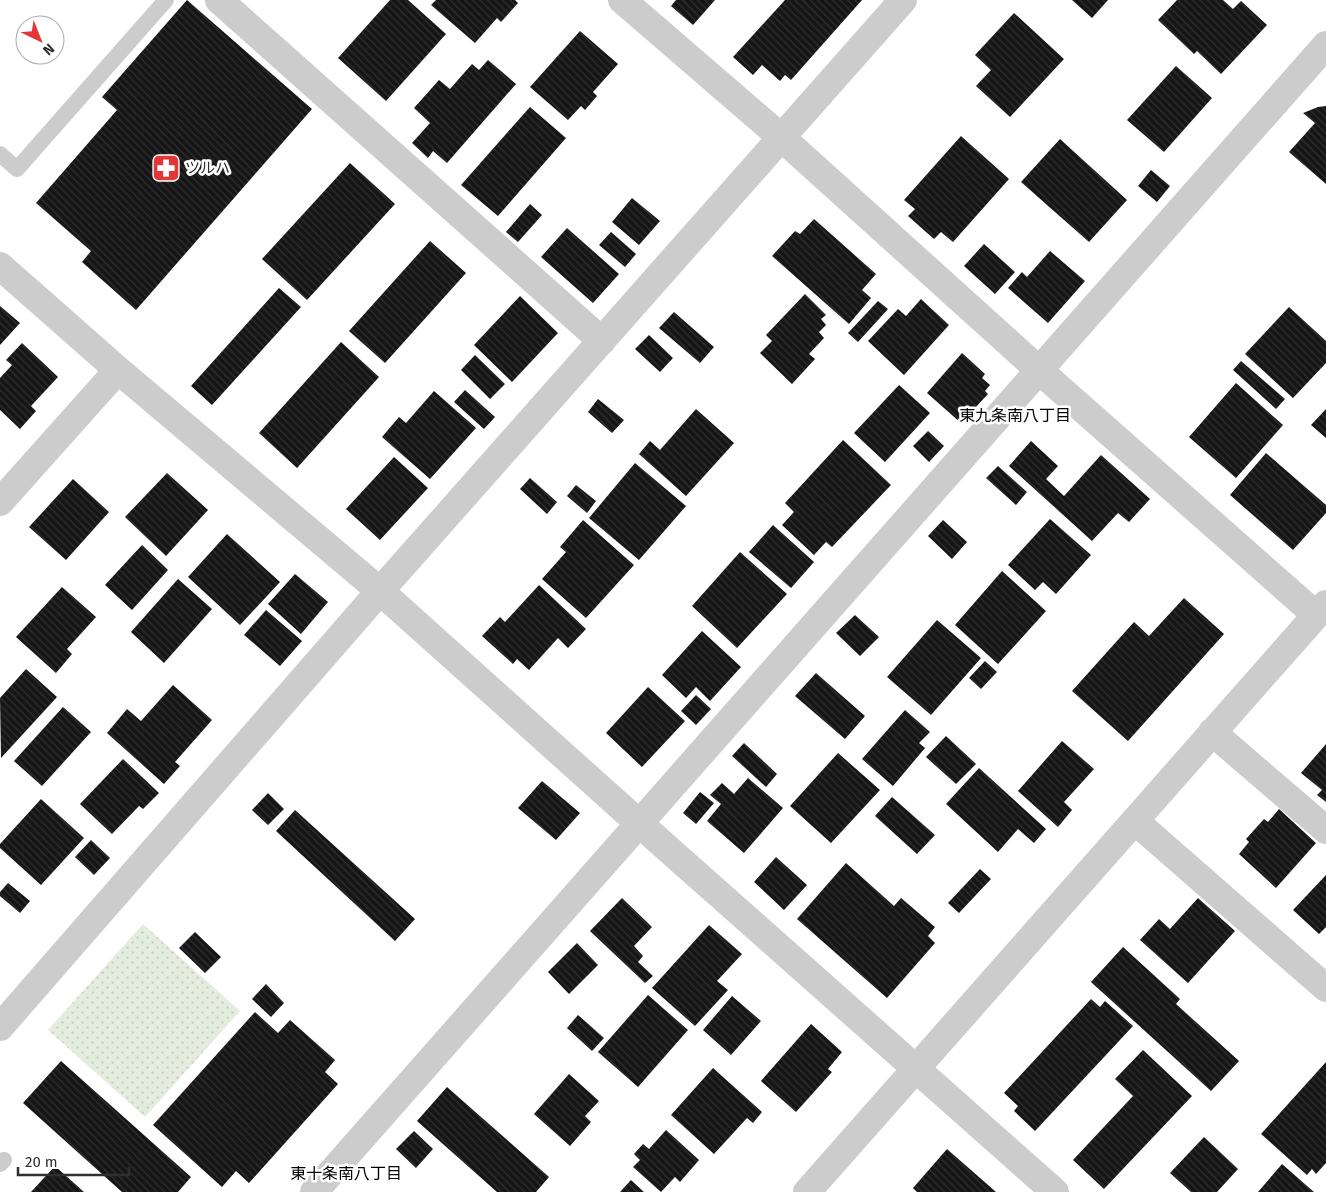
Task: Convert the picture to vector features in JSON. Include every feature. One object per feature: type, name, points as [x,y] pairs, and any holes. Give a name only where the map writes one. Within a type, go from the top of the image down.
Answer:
[{"type":"street","points":[[219,0],[602,341]]},
{"type":"street","points":[[622,0],[782,138],[1041,372],[1321,610],[807,1192]]},
{"type":"street","points":[[0,1027],[380,592],[903,0]]},
{"type":"street","points":[[314,1192],[1041,372],[1326,45]]},
{"type":"street","points":[[0,266],[118,370],[380,592],[1055,1192]]},
{"type":"street","points":[[0,502],[118,370]]},
{"type":"street","points":[[1212,732],[1326,830]]},
{"type":"street","points":[[1135,821],[1326,988]]},
{"type":"lane","points":[[0,154],[17,169],[166,0]]},
{"type":"shaded area","points":[[143,924],[240,1011],[145,1117],[48,1030]]},
{"type":"building","points":[[187,0],[312,109],[136,310],[82,262],[91,251],[36,203],[117,110],[102,97]]},
{"type":"building","points":[[390,0],[408,0],[446,34],[386,101],[338,58]]},
{"type":"building","points":[[436,0],[515,0],[518,3],[501,22],[497,18],[475,43],[431,5]]},
{"type":"building","points":[[676,0],[715,0],[693,25],[671,6]]},
{"type":"building","points":[[785,0],[862,0],[791,80],[785,75],[780,81],[762,65],[753,75],[733,57]]},
{"type":"building","points":[[1072,0],[1108,0],[1092,18]]},
{"type":"building","points":[[1177,0],[1223,0],[1233,9],[1241,1],[1267,25],[1221,74],[1197,51],[1194,54],[1158,20]]},
{"type":"building","points":[[1014,13],[1064,59],[1010,117],[976,86],[991,70],[975,55]]},
{"type":"building","points":[[580,31],[618,64],[593,92],[597,96],[585,110],[581,106],[568,120],[530,87]]},
{"type":"building","points":[[488,60],[516,84],[447,163],[433,151],[428,158],[412,143],[430,123],[414,108],[439,80],[450,89],[472,64],[479,70]]},
{"type":"building","points":[[1176,66],[1212,98],[1164,152],[1127,120]]},
{"type":"building","points":[[1326,106],[1326,184],[1289,152],[1315,123],[1303,113]]},
{"type":"building","points":[[530,107],[566,138],[498,216],[461,185]]},
{"type":"building","points":[[961,136],[1009,179],[953,242],[941,232],[934,239],[908,216],[915,209],[904,200]]},
{"type":"building","points":[[1060,139],[1127,200],[1089,242],[1021,182]]},
{"type":"building","points":[[350,163],[395,204],[307,300],[262,259]]},
{"type":"building","points":[[1151,170],[1170,186],[1157,202],[1138,186]]},
{"type":"building","points":[[632,198],[660,221],[639,245],[612,222]]},
{"type":"building","points":[[530,204],[542,215],[518,242],[506,232]]},
{"type":"building","points":[[814,219],[876,274],[862,290],[871,298],[849,324],[772,256],[795,231],[800,234]]},
{"type":"building","points":[[567,228],[619,274],[593,303],[541,257]]},
{"type":"building","points":[[611,232],[636,254],[625,267],[599,245]]},
{"type":"building","points":[[430,241],[466,273],[385,363],[349,331]]},
{"type":"building","points":[[984,244],[1015,272],[995,294],[964,266]]},
{"type":"building","points":[[1050,251],[1085,281],[1048,323],[1008,288],[1022,272],[1027,277]]},
{"type":"building","points":[[279,288],[301,307],[212,405],[191,386]]},
{"type":"building","points":[[805,294],[826,315],[821,319],[826,325],[819,332],[824,338],[809,354],[815,359],[792,384],[760,353],[772,341],[766,335]]},
{"type":"building","points":[[520,296],[558,333],[512,382],[474,345]]},
{"type":"building","points":[[921,299],[949,325],[904,375],[868,341],[898,309],[906,316]]},
{"type":"building","points":[[878,301],[888,309],[858,342],[848,333]]},
{"type":"building","points":[[0,306],[20,323],[0,345]]},
{"type":"building","points":[[1289,307],[1326,341],[1326,363],[1293,398],[1245,354]]},
{"type":"building","points":[[674,312],[714,347],[700,363],[659,328]]},
{"type":"building","points":[[649,335],[673,358],[660,372],[635,349]]},
{"type":"building","points":[[341,342],[379,377],[297,468],[259,433]]},
{"type":"building","points":[[22,343],[58,377],[31,406],[36,411],[20,429],[0,410],[0,378],[12,365],[6,360]]},
{"type":"building","points":[[962,353],[985,374],[982,378],[990,385],[985,391],[988,394],[961,423],[927,393]]},
{"type":"building","points":[[475,355],[505,384],[490,399],[461,370]]},
{"type":"building","points":[[1241,361],[1285,399],[1276,409],[1233,370]]},
{"type":"building","points":[[1236,383],[1283,425],[1236,478],[1189,437]]},
{"type":"building","points":[[899,385],[930,413],[885,462],[854,433]]},
{"type":"building","points":[[465,390],[495,417],[484,429],[454,402]]},
{"type":"building","points":[[434,391],[476,428],[430,479],[382,437],[399,417],[406,423]]},
{"type":"building","points":[[598,399],[624,420],[612,433],[588,412]]},
{"type":"building","points":[[696,409],[734,443],[686,496],[639,454],[650,441],[660,450]]},
{"type":"building","points":[[1326,409],[1326,438],[1311,425]]},
{"type":"building","points":[[928,431],[944,446],[929,462],[913,446]]},
{"type":"building","points":[[843,440],[891,485],[832,547],[826,542],[814,555],[782,525],[794,512],[785,503]]},
{"type":"building","points":[[1031,441],[1058,466],[1046,479],[1064,496],[1101,455],[1150,499],[1129,522],[1118,513],[1092,541],[1009,466]]},
{"type":"building","points":[[1266,453],[1326,505],[1326,513],[1293,550],[1230,495]]},
{"type":"building","points":[[394,457],[428,488],[380,540],[346,509]]},
{"type":"building","points":[[635,463],[686,506],[639,560],[589,518]]},
{"type":"building","points":[[998,466],[1027,492],[1016,505],[986,478]]},
{"type":"building","points":[[167,473],[208,510],[166,556],[125,517]]},
{"type":"building","points":[[530,478],[557,502],[547,514],[520,489]]},
{"type":"building","points":[[73,479],[109,512],[66,560],[29,527]]},
{"type":"building","points":[[576,485],[596,501],[587,513],[567,496]]},
{"type":"building","points":[[1050,519],[1091,555],[1056,594],[1043,582],[1035,590],[1008,565]]},
{"type":"building","points":[[583,520],[634,565],[586,618],[542,579],[566,552],[560,547]]},
{"type":"building","points":[[943,520],[967,542],[952,559],[928,536]]},
{"type":"building","points":[[773,525],[814,562],[791,588],[749,552]]},
{"type":"building","points":[[227,534],[280,582],[240,625],[188,577]]},
{"type":"building","points":[[142,545],[168,570],[132,610],[105,585]]},
{"type":"building","points":[[740,552],[787,594],[737,648],[692,606]]},
{"type":"building","points":[[1002,571],[1046,611],[998,664],[955,625]]},
{"type":"building","points":[[295,574],[328,602],[301,634],[268,604]]},
{"type":"building","points":[[178,579],[212,609],[164,663],[131,632]]},
{"type":"building","points":[[539,585],[586,629],[568,648],[558,638],[529,670],[517,659],[513,664],[482,636],[500,617],[505,622]]},
{"type":"building","points":[[62,587],[96,617],[67,649],[72,654],[56,673],[16,637]]},
{"type":"building","points":[[1184,598],[1224,634],[1128,741],[1072,691],[1134,622],[1149,636]]},
{"type":"building","points":[[266,610],[302,641],[280,666],[244,635]]},
{"type":"building","points":[[855,615],[879,637],[860,656],[836,633]]},
{"type":"building","points":[[937,620],[981,658],[931,715],[887,677]]},
{"type":"building","points":[[702,631],[741,667],[710,701],[696,687],[686,698],[662,675]]},
{"type":"building","points":[[985,661],[997,672],[981,689],[969,678]]},
{"type":"building","points":[[26,669],[57,697],[1,758],[0,698]]},
{"type":"building","points":[[816,673],[865,716],[845,739],[795,696]]},
{"type":"building","points":[[173,685],[212,720],[175,762],[180,766],[164,784],[107,733],[127,709],[141,721]]},
{"type":"building","points":[[648,687],[685,721],[642,767],[606,733]]},
{"type":"building","points":[[696,695],[711,709],[696,725],[681,711]]},
{"type":"building","points":[[63,707],[91,732],[42,786],[14,761]]},
{"type":"building","points":[[905,710],[930,732],[919,743],[925,748],[893,786],[862,759]]},
{"type":"building","points":[[946,736],[976,764],[956,784],[926,757]]},
{"type":"building","points":[[1062,741],[1094,769],[1064,802],[1072,810],[1058,827],[1018,791]]},
{"type":"building","points":[[744,743],[777,774],[766,787],[732,756]]},
{"type":"building","points":[[1326,744],[1326,802],[1317,795],[1322,790],[1301,773]]},
{"type":"building","points":[[838,753],[880,790],[831,843],[790,806]]},
{"type":"building","points":[[123,759],[159,793],[143,809],[139,806],[112,834],[80,804]]},
{"type":"building","points":[[979,768],[1046,829],[1034,843],[1018,829],[998,852],[946,804]]},
{"type":"building","points":[[748,778],[783,808],[744,853],[707,821],[721,804],[710,795],[722,783],[734,794]]},
{"type":"building","points":[[542,781],[580,813],[556,840],[518,808]]},
{"type":"building","points":[[700,792],[714,803],[696,824],[683,813]]},
{"type":"building","points":[[268,793],[284,809],[268,825],[252,810]]},
{"type":"building","points":[[892,797],[935,835],[917,854],[875,816]]},
{"type":"building","points":[[41,799],[84,838],[41,885],[0,848],[0,844]]},
{"type":"building","points":[[1279,809],[1316,843],[1276,888],[1239,854],[1249,842],[1246,839],[1264,819],[1268,822]]},
{"type":"building","points":[[295,810],[415,919],[395,941],[276,831]]},
{"type":"building","points":[[91,840],[110,858],[94,875],[75,857]]},
{"type":"building","points":[[776,857],[807,885],[784,910],[754,882]]},
{"type":"building","points":[[846,863],[894,906],[901,898],[935,927],[928,936],[935,943],[887,998],[797,919]]},
{"type":"building","points":[[980,869],[991,879],[959,913],[948,903]]},
{"type":"building","points":[[1326,875],[1326,927],[1319,934],[1293,910]]},
{"type":"building","points":[[8,883],[30,901],[20,913],[0,896],[0,892]]},
{"type":"building","points":[[622,898],[652,927],[634,946],[643,956],[638,962],[653,976],[645,983],[590,931]]},
{"type":"building","points":[[1198,898],[1235,931],[1188,983],[1140,940],[1159,919],[1170,929]]},
{"type":"building","points":[[709,925],[742,954],[717,981],[728,990],[695,1026],[652,988]]},
{"type":"building","points":[[195,932],[221,957],[205,973],[179,948]]},
{"type":"building","points":[[577,943],[598,965],[569,994],[548,972]]},
{"type":"building","points":[[1123,947],[1180,999],[1176,1004],[1239,1061],[1211,1091],[1091,982]]},
{"type":"building","points":[[266,984],[284,1003],[271,1017],[252,999]]},
{"type":"building","points":[[648,995],[688,1030],[638,1087],[598,1052]]},
{"type":"building","points":[[732,996],[761,1021],[731,1055],[703,1030]]},
{"type":"building","points":[[1091,999],[1100,1007],[1105,1001],[1133,1026],[1035,1131],[1014,1111],[1018,1106],[1004,1093]]},
{"type":"building","points":[[255,1012],[278,1033],[290,1020],[335,1060],[325,1072],[338,1084],[249,1183],[236,1171],[222,1187],[153,1125]]},
{"type":"building","points":[[578,1015],[604,1038],[592,1051],[567,1028]]},
{"type":"building","points":[[811,1024],[842,1052],[828,1069],[832,1072],[796,1112],[761,1081]]},
{"type":"building","points":[[1143,1050],[1192,1096],[1104,1189],[1073,1160],[1133,1096],[1115,1079]]},
{"type":"building","points":[[61,1061],[191,1177],[178,1192],[122,1192],[23,1103]]},
{"type":"building","points":[[1326,1062],[1326,1163],[1316,1174],[1312,1169],[1307,1175],[1261,1134]]},
{"type":"building","points":[[713,1068],[762,1112],[753,1123],[747,1118],[714,1154],[671,1115]]},
{"type":"building","points":[[569,1074],[599,1101],[585,1116],[591,1122],[570,1146],[534,1114]]},
{"type":"building","points":[[447,1087],[549,1177],[536,1192],[497,1192],[417,1121]]},
{"type":"building","points":[[666,1130],[699,1160],[680,1182],[675,1177],[661,1192],[633,1167],[640,1160],[634,1154],[643,1144],[649,1149]]},
{"type":"building","points":[[414,1131],[433,1149],[416,1168],[396,1149]]},
{"type":"building","points":[[1204,1137],[1238,1169],[1217,1192],[1191,1192],[1170,1173]]},
{"type":"building","points":[[947,1149],[996,1192],[917,1192],[913,1188]]},
{"type":"building","points":[[1282,1164],[1314,1192],[1258,1192]]},
{"type":"building","points":[[55,1166],[84,1192],[31,1192]]},
{"type":"building","points":[[631,1180],[644,1192],[620,1192]]},
{"type":"place","name":"ツルハ","points":[[166,168]]},
{"type":"district","name":"東九条南八丁目","points":[[1015,415]]},
{"type":"district","name":"東十条南八丁目","points":[[346,1173]]}]
